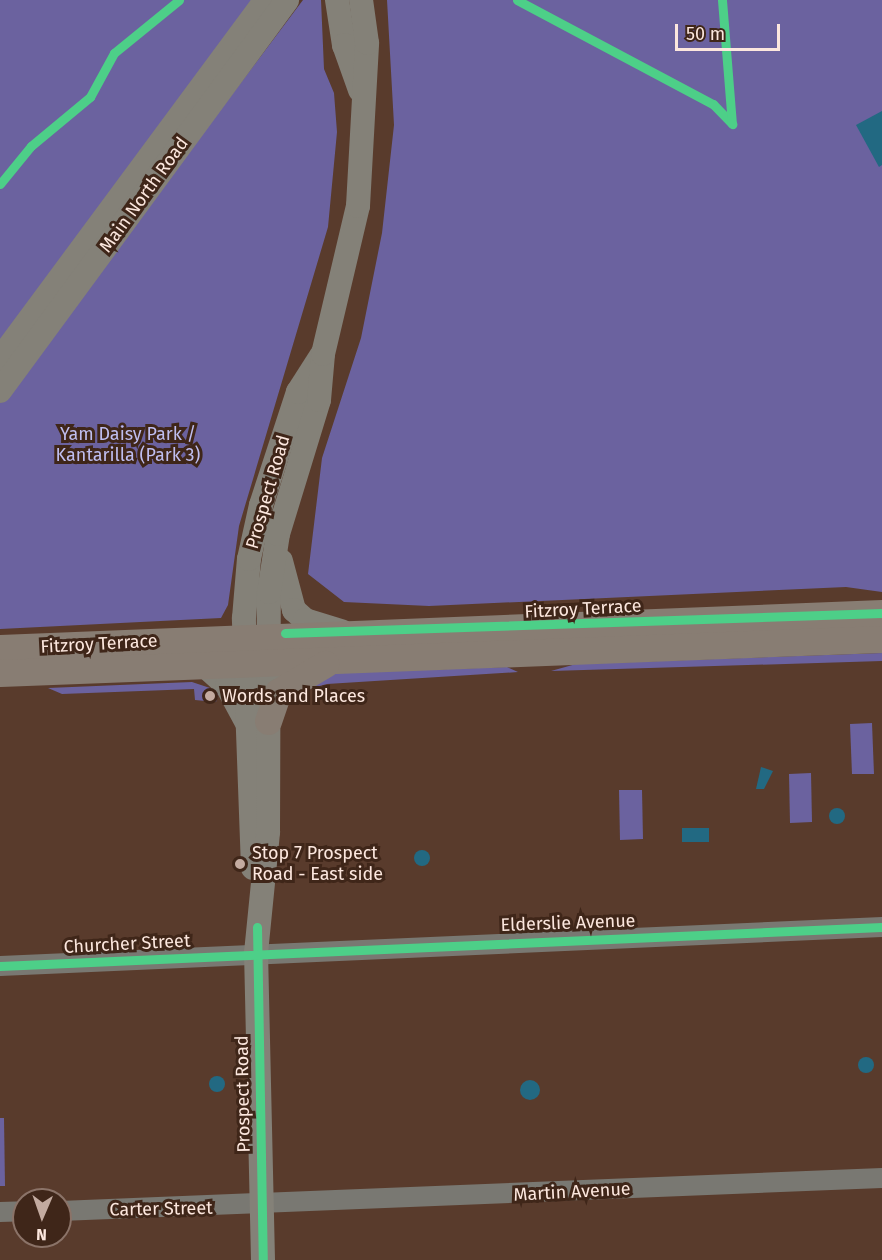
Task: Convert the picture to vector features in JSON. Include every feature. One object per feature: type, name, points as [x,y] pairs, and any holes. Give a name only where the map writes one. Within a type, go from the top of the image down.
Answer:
[{"type":"highway","name":"Fitzroy Terrace","points":[[0,673],[31,660],[343,645],[511,629],[652,621],[882,613]]},
{"type":"highway","points":[[846,614],[882,626]]},
{"type":"highway","points":[[652,621],[658,637],[760,633],[804,642]]},
{"type":"highway","points":[[511,629],[537,652]]},
{"type":"highway","name":"Fitzroy Terrace","points":[[343,645],[537,652],[882,639]]},
{"type":"highway","points":[[258,723],[285,684],[343,645]]},
{"type":"highway","name":"Fitzroy Terrace","points":[[0,648],[31,660],[205,666],[256,649]]},
{"type":"main road","name":"Main North Road","points":[[0,359],[266,0]]},
{"type":"main road","name":"Main North Road","points":[[0,391],[287,0]]},
{"type":"main road","name":"Prospect Road","points":[[337,0],[344,45],[363,101]]},
{"type":"main road","name":"Prospect Road","points":[[256,649],[278,534],[319,400],[323,354],[356,215],[366,43],[361,0]]},
{"type":"main road","name":"Prospect Road","points":[[263,1260],[256,952],[268,832],[258,723],[256,649],[249,560],[261,505],[298,392],[323,354]]},
{"type":"main road","points":[[278,534],[283,580],[294,610],[305,621],[343,645]]},
{"type":"main road","points":[[205,666],[227,686],[258,723]]},
{"type":"street","name":"Elderslie Avenue","points":[[256,952],[882,927]]},
{"type":"street","name":"Churcher Street","points":[[0,966],[256,952]]},
{"type":"street","name":"Martin Avenue","points":[[262,1206],[882,1178]]},
{"type":"street","name":"Carter Street","points":[[72,1211],[262,1206]]},
{"type":"green space","points":[[0,0],[255,0],[0,350]]},
{"type":"green space","name":"Yam Daisy Park / Kantarilla (Park 3)","points":[[303,0],[321,0],[324,69],[334,93],[337,132],[328,227],[239,526],[228,605],[221,618],[0,629],[0,403]]},
{"type":"green space","points":[[387,0],[882,0],[882,592],[846,587],[429,606],[344,602],[308,574],[322,458],[361,338],[382,233],[394,125]]},
{"type":"green space","points":[[882,653],[882,661],[551,671],[576,664]]},
{"type":"green space","points":[[507,667],[518,672],[327,684],[294,693],[331,673]]},
{"type":"green space","points":[[192,682],[219,691],[216,702],[195,700],[194,689],[62,694],[48,688]]},
{"type":"green space","points":[[872,723],[874,774],[852,774],[850,724]]},
{"type":"green space","points":[[811,773],[812,822],[790,823],[789,774]]},
{"type":"green space","points":[[619,790],[642,790],[643,839],[620,840]]},
{"type":"green space","points":[[0,1118],[4,1118],[5,1186],[0,1186]]},
{"type":"water","points":[[882,111],[882,165],[879,167],[856,125]]},
{"type":"water","points":[[761,767],[773,771],[764,789],[756,789]]},
{"type":"water","points":[[837,808],[845,816],[837,824],[829,816]]},
{"type":"water","points":[[682,828],[709,828],[709,842],[682,842]]},
{"type":"water","points":[[419,850],[425,850],[430,858],[428,864],[419,866],[414,861],[414,855]]},
{"type":"water","points":[[863,1057],[869,1057],[874,1065],[872,1071],[863,1073],[858,1068],[858,1062]]},
{"type":"water","points":[[217,1076],[223,1078],[225,1084],[223,1090],[217,1092],[211,1090],[209,1084],[211,1078]]},
{"type":"water","points":[[530,1080],[537,1083],[540,1090],[537,1097],[530,1100],[523,1097],[520,1090],[523,1083]]},
{"type":"cycle path","points":[[0,184],[31,146],[90,97],[114,53],[179,0]]},
{"type":"cycle path","points":[[517,0],[713,104],[732,124]]},
{"type":"cycle path","points":[[722,0],[732,124]]},
{"type":"cycle path","points":[[285,633],[882,613]]},
{"type":"cycle path","points":[[257,927],[263,1260]]},
{"type":"cycle path","points":[[0,966],[882,927]]},
{"type":"place","name":"Words and Places","points":[[210,696]]},
{"type":"place","name":"Stop 7 Prospect Road - East side","points":[[240,864]]}]
